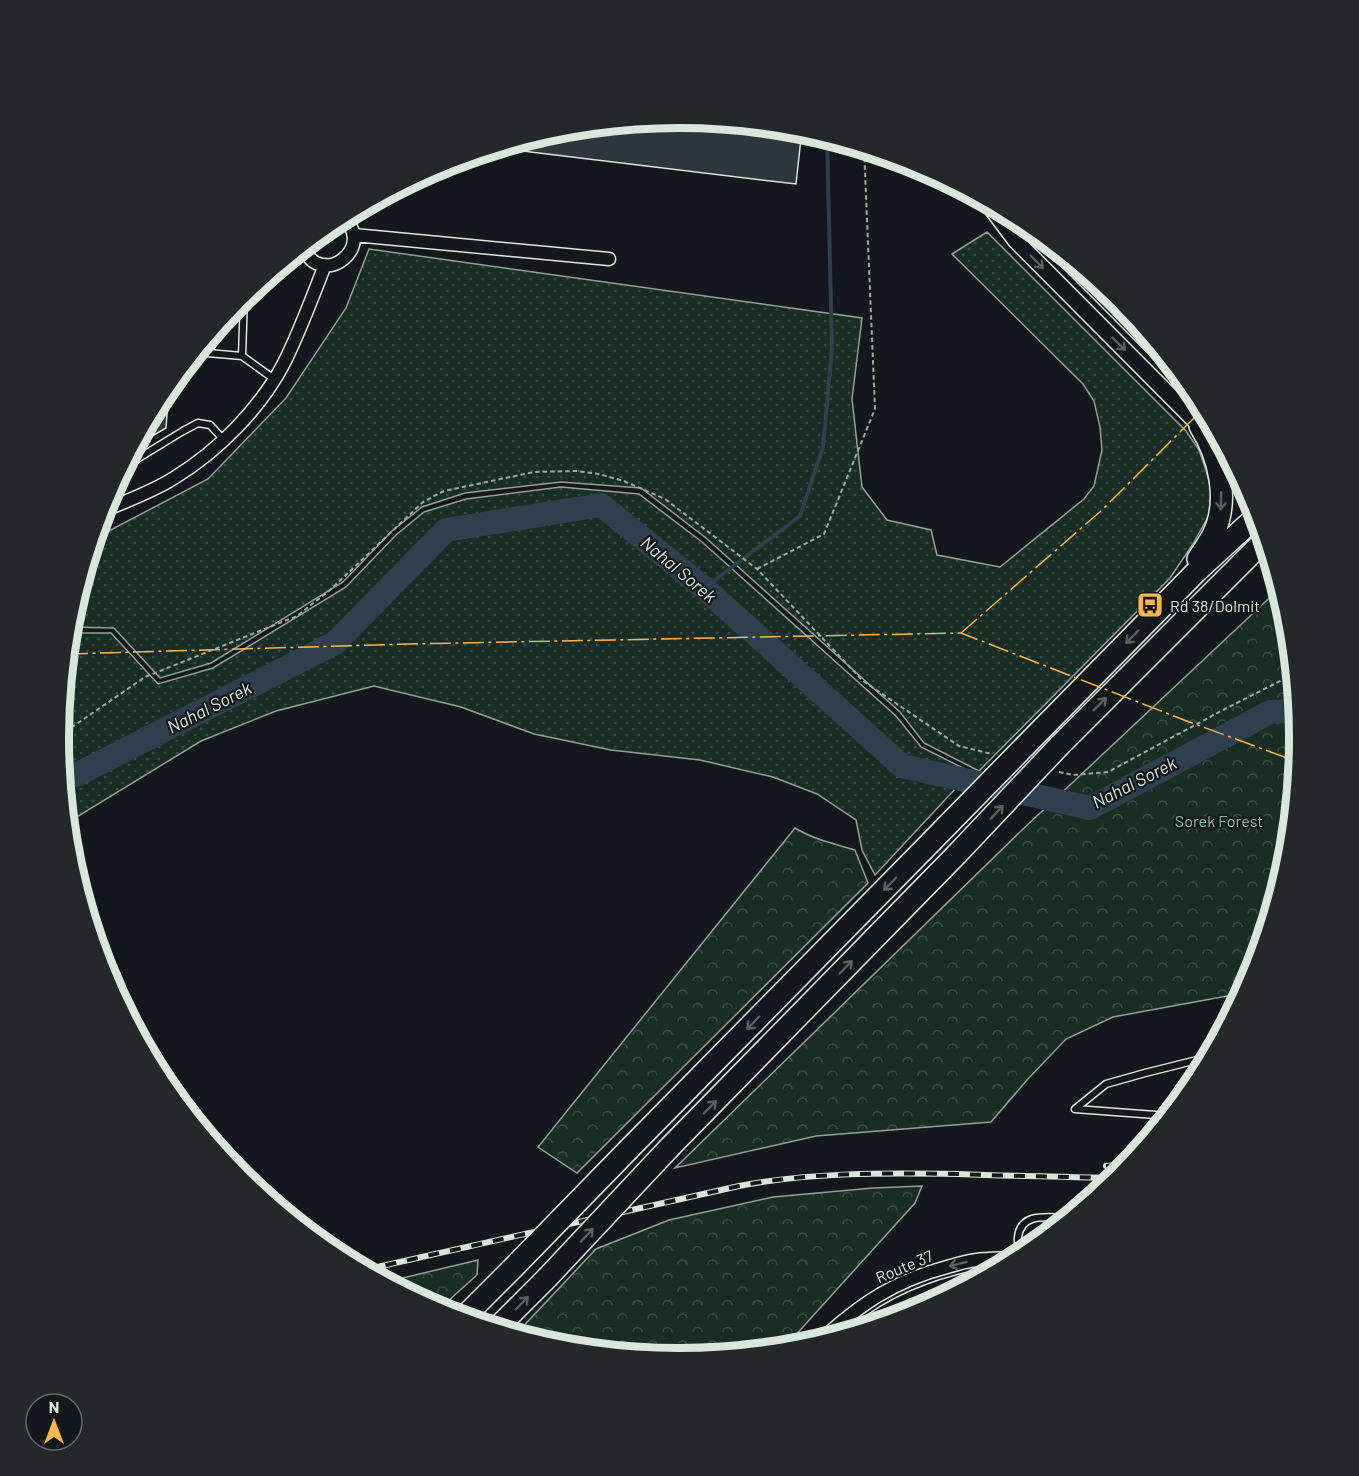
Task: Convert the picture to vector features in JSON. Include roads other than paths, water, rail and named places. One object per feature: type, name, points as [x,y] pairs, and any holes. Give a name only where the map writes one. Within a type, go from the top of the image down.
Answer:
[{"type":"highway","points":[[1173,595],[1213,535],[1221,511],[1218,472],[1211,448],[1200,426]]},
{"type":"highway","points":[[470,1311],[1173,595],[1251,522]]},
{"type":"highway","points":[[503,1322],[1059,746],[1259,546]]},
{"type":"highway","points":[[1225,579],[1252,563],[1263,560]]},
{"type":"street","points":[[998,217],[1016,241],[1209,435]]},
{"type":"street","points":[[308,254],[317,263],[325,265],[340,262],[351,251],[354,243],[350,224]]},
{"type":"street","points":[[348,225],[352,231],[609,259]]},
{"type":"street","points":[[114,506],[173,479],[209,453],[261,398],[283,364],[325,265]]},
{"type":"street","name":"Route 37","points":[[834,1329],[860,1306],[890,1288],[915,1277],[970,1261],[999,1258]]},
{"type":"street","name":"Route 37","points":[[880,1315],[916,1295],[961,1280]]},
{"type":"lane","points":[[242,356],[244,311]]},
{"type":"lane","points":[[206,353],[242,356],[274,379]]},
{"type":"lane","points":[[137,459],[198,423],[210,425],[223,439]]},
{"type":"lane","points":[[1160,1115],[1075,1109],[1106,1084],[1197,1061]]},
{"type":"lane","points":[[1019,1246],[1019,1230],[1025,1222],[1037,1217],[1056,1218]]},
{"type":"waterway","points":[[704,588],[800,516],[823,447],[832,348],[827,146]]},
{"type":"waterway","name":"Nahal Sorek","points":[[70,776],[78,774],[335,643],[446,530],[601,505],[704,588],[902,766],[1090,808],[1270,712],[1289,711]]},
{"type":"railway","points":[[1106,1166],[1115,1165]]},
{"type":"railway","points":[[375,1268],[766,1181],[848,1174],[903,1173],[1103,1178]]},
{"type":"place","name":"Rd 38/Dolmit","points":[[1150,605]]},
{"type":"park label","name":"Sorek Forest","points":[[1219,820]]}]
